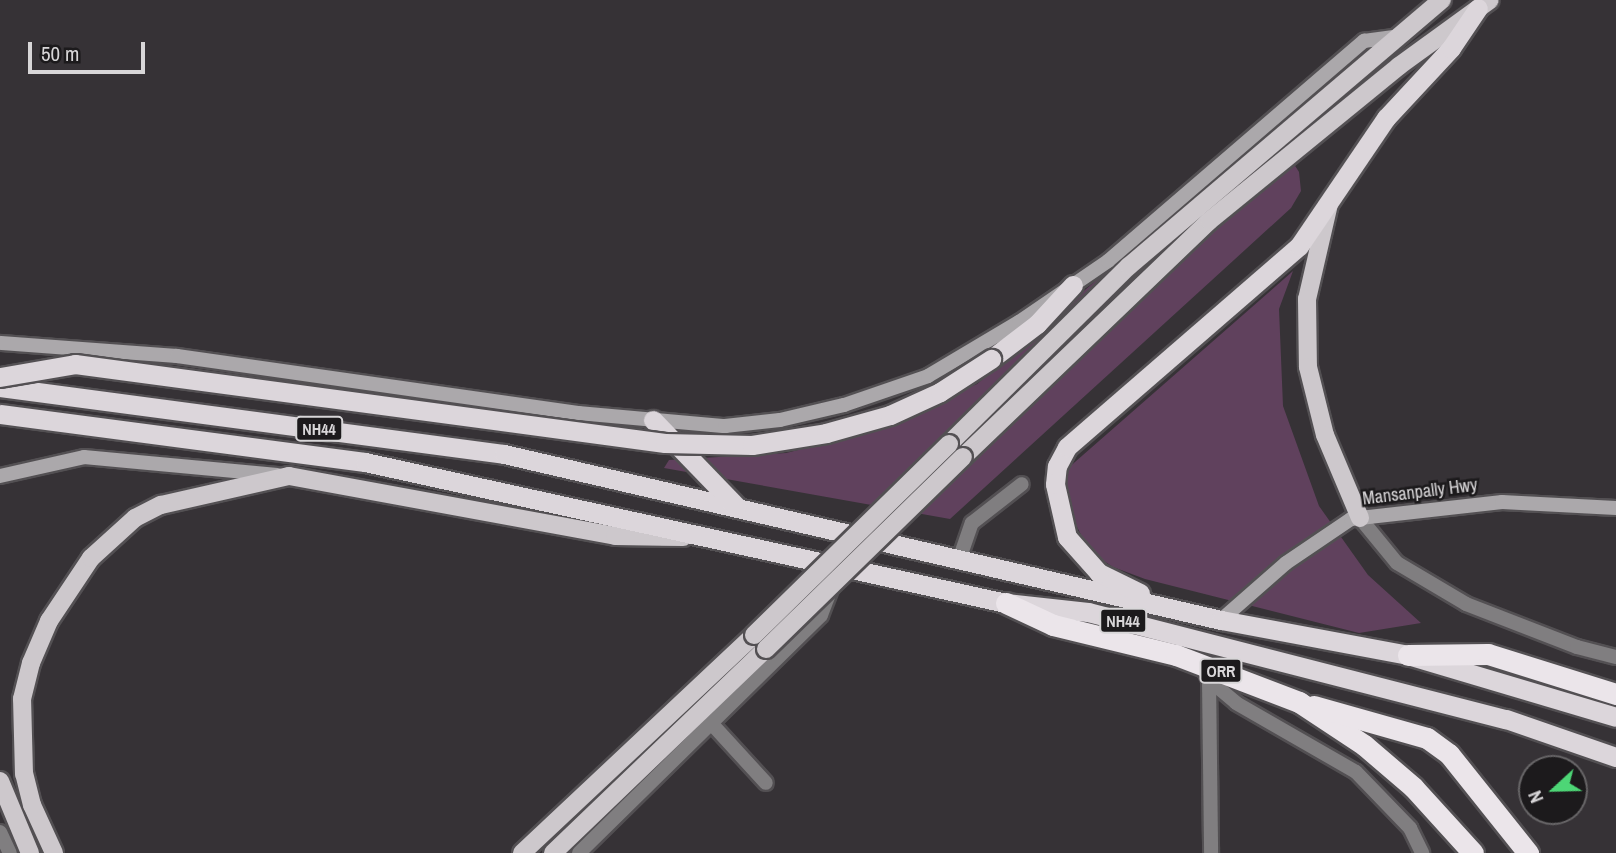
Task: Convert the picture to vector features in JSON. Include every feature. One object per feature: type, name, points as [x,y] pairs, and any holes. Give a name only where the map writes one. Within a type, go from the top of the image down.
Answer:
[{"type":"highway","points":[[1171,608],[1098,573],[1079,554],[1060,514],[1057,466],[1067,447],[1299,246],[1385,118],[1451,48],[1484,4]]},
{"type":"highway","points":[[0,377],[75,364],[665,443],[752,445],[826,433],[890,415],[940,391],[991,359],[1038,324],[1073,285]]},
{"type":"highway","name":"NH44","points":[[0,387],[505,454],[1221,620],[1408,655],[1616,717]]},
{"type":"highway","name":"NH44","points":[[0,414],[365,462],[1006,603],[1088,612],[1506,719],[1616,757]]},
{"type":"highway","points":[[653,420],[736,506]]},
{"type":"highway","points":[[911,581],[917,550]]},
{"type":"highway","name":"ORR","points":[[1006,603],[1053,625],[1299,702],[1405,728],[1427,738],[1448,754],[1528,853]]},
{"type":"highway","points":[[1408,655],[1488,654],[1616,694]]},
{"type":"highway","name":"ORR","points":[[1299,702],[1364,745],[1413,787],[1473,853]]},
{"type":"main road","points":[[522,853],[754,635],[1129,265],[1394,37],[1442,0]]},
{"type":"main road","points":[[553,853],[1209,221],[1484,4]]},
{"type":"main road","points":[[0,343],[177,356],[653,420],[724,426],[780,420],[844,405],[929,376],[1108,261],[1364,40],[1394,37]]},
{"type":"main road","points":[[1329,204],[1307,299],[1308,368],[1325,435],[1360,518]]},
{"type":"main road","points":[[0,476],[96,457],[289,476],[615,536],[701,537]]},
{"type":"main road","points":[[54,853],[24,775],[22,699],[31,663],[69,587],[113,536],[161,505],[289,476]]},
{"type":"main road","name":"Mansanpally Hwy","points":[[1221,620],[1286,563],[1350,519],[1502,502],[1616,508]]},
{"type":"main road","points":[[0,781],[30,853]]},
{"type":"street","points":[[959,560],[972,523],[1022,484]]},
{"type":"street","points":[[1360,518],[1397,563],[1466,604],[1577,647],[1616,657]]},
{"type":"street","points":[[579,853],[821,615],[838,566]]},
{"type":"street","points":[[1205,672],[1211,853]]},
{"type":"street","points":[[1205,672],[1236,703],[1356,772],[1410,828],[1422,853]]},
{"type":"street","points":[[711,723],[766,783]]},
{"type":"street","points":[[0,832],[10,853]]},
{"type":"shaded area","points":[[1271,128],[1299,172],[1301,191],[1291,208],[950,519],[664,468],[669,460],[786,453],[866,433],[977,384]]},
{"type":"shaded area","points":[[1293,271],[1279,309],[1283,406],[1319,506],[1368,575],[1421,623],[1359,633],[1145,579],[1113,567],[1090,552],[1077,527],[1067,494],[1067,469]]}]
